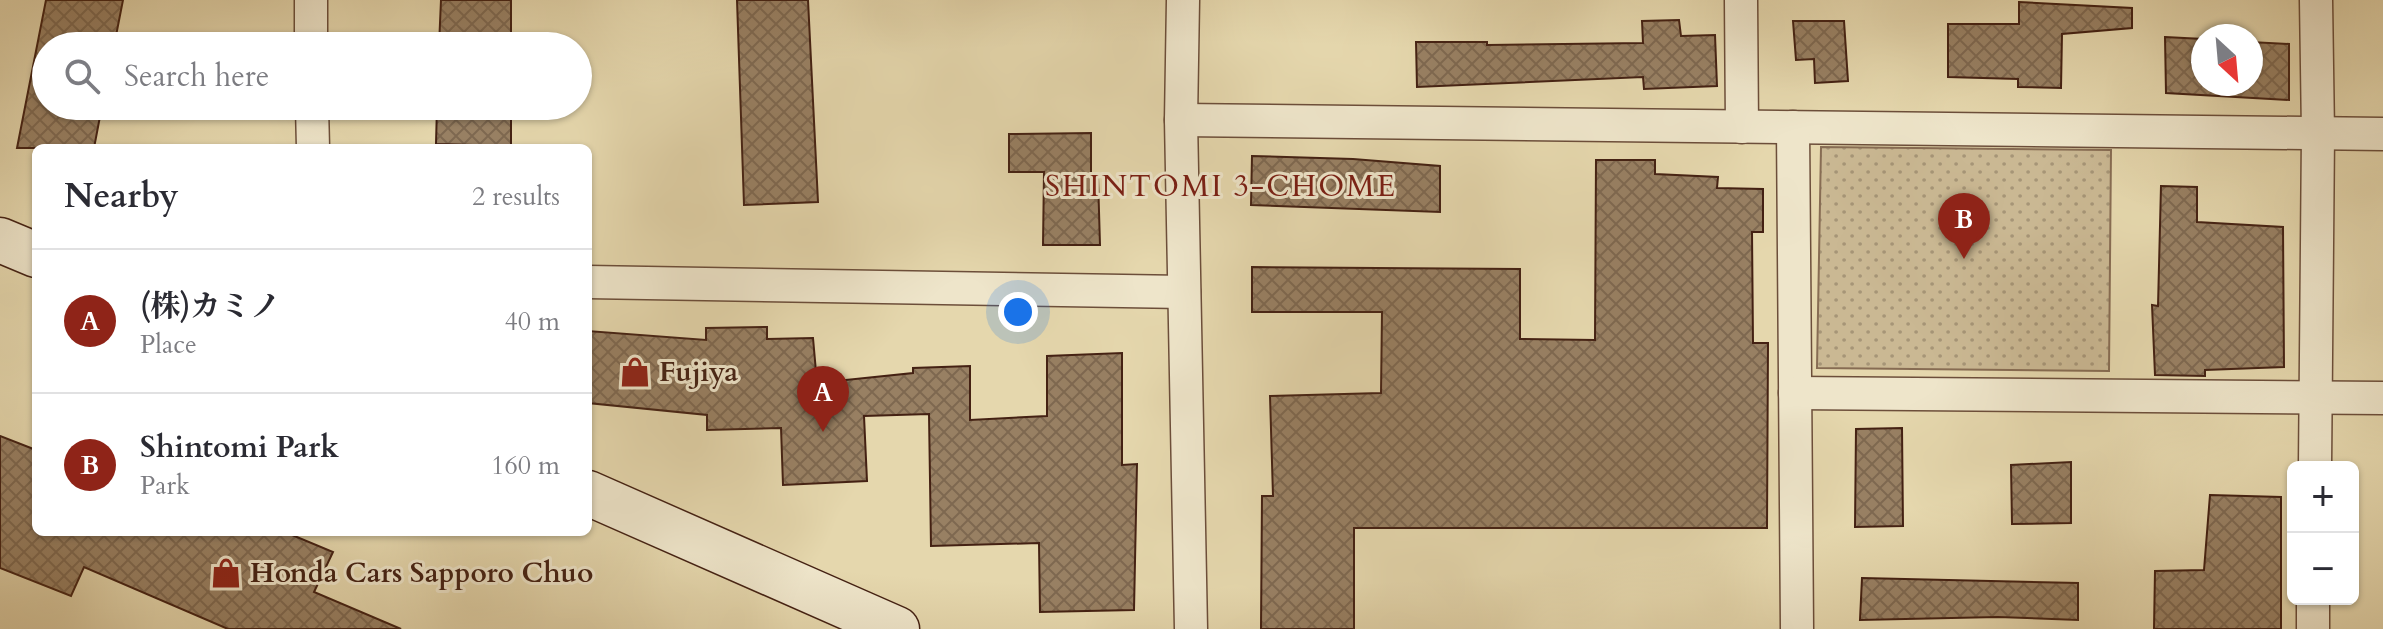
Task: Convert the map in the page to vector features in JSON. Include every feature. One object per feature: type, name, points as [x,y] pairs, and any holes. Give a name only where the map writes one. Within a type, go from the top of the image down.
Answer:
[{"type":"main road","points":[[0,240],[32,253]]},
{"type":"main road","points":[[592,495],[897,629]]},
{"type":"street","points":[[311,0],[311,32]]},
{"type":"street","points":[[1183,0],[1181,120],[1191,629]]},
{"type":"street","points":[[1741,0],[1742,127]]},
{"type":"street","points":[[2315,461],[2316,0]]},
{"type":"street","points":[[312,120],[313,144]]},
{"type":"street","points":[[1181,120],[2383,134]]},
{"type":"street","points":[[1793,127],[1797,629]]},
{"type":"street","points":[[592,282],[1184,292]]},
{"type":"street","points":[[1795,393],[2383,398]]},
{"type":"street","points":[[2313,605],[2313,629]]},
{"type":"shaded area","points":[[1821,147],[2111,150],[2109,371],[1817,368]]},
{"type":"building","points":[[46,0],[123,0],[117,32],[40,32]]},
{"type":"building","points":[[441,0],[511,0],[511,32],[440,32]]},
{"type":"building","points":[[737,0],[808,0],[818,202],[744,205]]},
{"type":"building","points":[[2019,2],[2132,8],[2132,28],[2062,34],[2061,88],[2018,87],[2018,79],[1948,77],[1948,24],[2019,24]]},
{"type":"building","points":[[1679,20],[1681,36],[1715,35],[1717,86],[1644,89],[1643,77],[1417,87],[1416,42],[1487,42],[1487,45],[1643,43],[1642,21]]},
{"type":"building","points":[[1793,21],[1844,21],[1848,81],[1815,83],[1814,59],[1796,60]]},
{"type":"building","points":[[2165,37],[2191,38],[2191,94],[2166,93]]},
{"type":"building","points":[[2263,43],[2289,44],[2289,100],[2219,96],[2263,96]]},
{"type":"building","points":[[32,71],[32,120],[99,120],[95,144],[32,144],[32,148],[17,148]]},
{"type":"building","points":[[437,120],[511,120],[511,144],[436,144]]},
{"type":"building","points":[[1091,133],[1091,177],[1098,177],[1100,245],[1043,245],[1044,172],[1009,172],[1009,134]]},
{"type":"building","points":[[1252,156],[1440,166],[1440,212],[1251,205]]},
{"type":"building","points":[[1596,160],[1655,160],[1655,174],[1718,177],[1717,188],[1763,189],[1763,232],[1752,232],[1753,343],[1768,343],[1767,528],[1354,528],[1354,629],[1261,629],[1262,496],[1273,496],[1270,396],[1381,393],[1382,312],[1252,312],[1252,267],[1520,269],[1520,339],[1595,340]]},
{"type":"building","points":[[2161,186],[2197,187],[2197,222],[2283,227],[2284,367],[2205,370],[2205,376],[2155,375],[2152,305],[2158,306]]},
{"type":"building","points":[[767,327],[767,339],[813,338],[817,383],[913,373],[913,368],[970,366],[970,420],[1047,416],[1047,356],[1122,353],[1122,465],[1137,464],[1134,610],[1040,612],[1039,543],[931,546],[929,414],[864,416],[867,481],[783,485],[781,428],[707,430],[707,415],[592,403],[592,331],[706,340],[706,328]]},
{"type":"building","points":[[1902,428],[1903,526],[1855,527],[1856,429]]},
{"type":"building","points":[[0,436],[32,448],[32,536],[295,536],[333,552],[314,592],[401,629],[228,629],[84,567],[71,596],[0,568]]},
{"type":"building","points":[[2071,462],[2071,523],[2012,524],[2011,465]]},
{"type":"building","points":[[2210,495],[2281,497],[2281,629],[2154,629],[2155,571],[2204,570]]},
{"type":"building","points":[[1862,578],[2078,583],[2078,620],[1998,617],[1860,620]]},
{"type":"place","name":"Shintomi Park","points":[[1964,259]]},
{"type":"place","name":"Fujiya","points":[[635,372]]},
{"type":"place","name":"(株)カミノ","points":[[823,432]]},
{"type":"place","name":"Honda Cars Sapporo Chuo","points":[[226,573]]},
{"type":"district","name":"SHINTOMI 3-CHOME","points":[[1221,186]]}]
